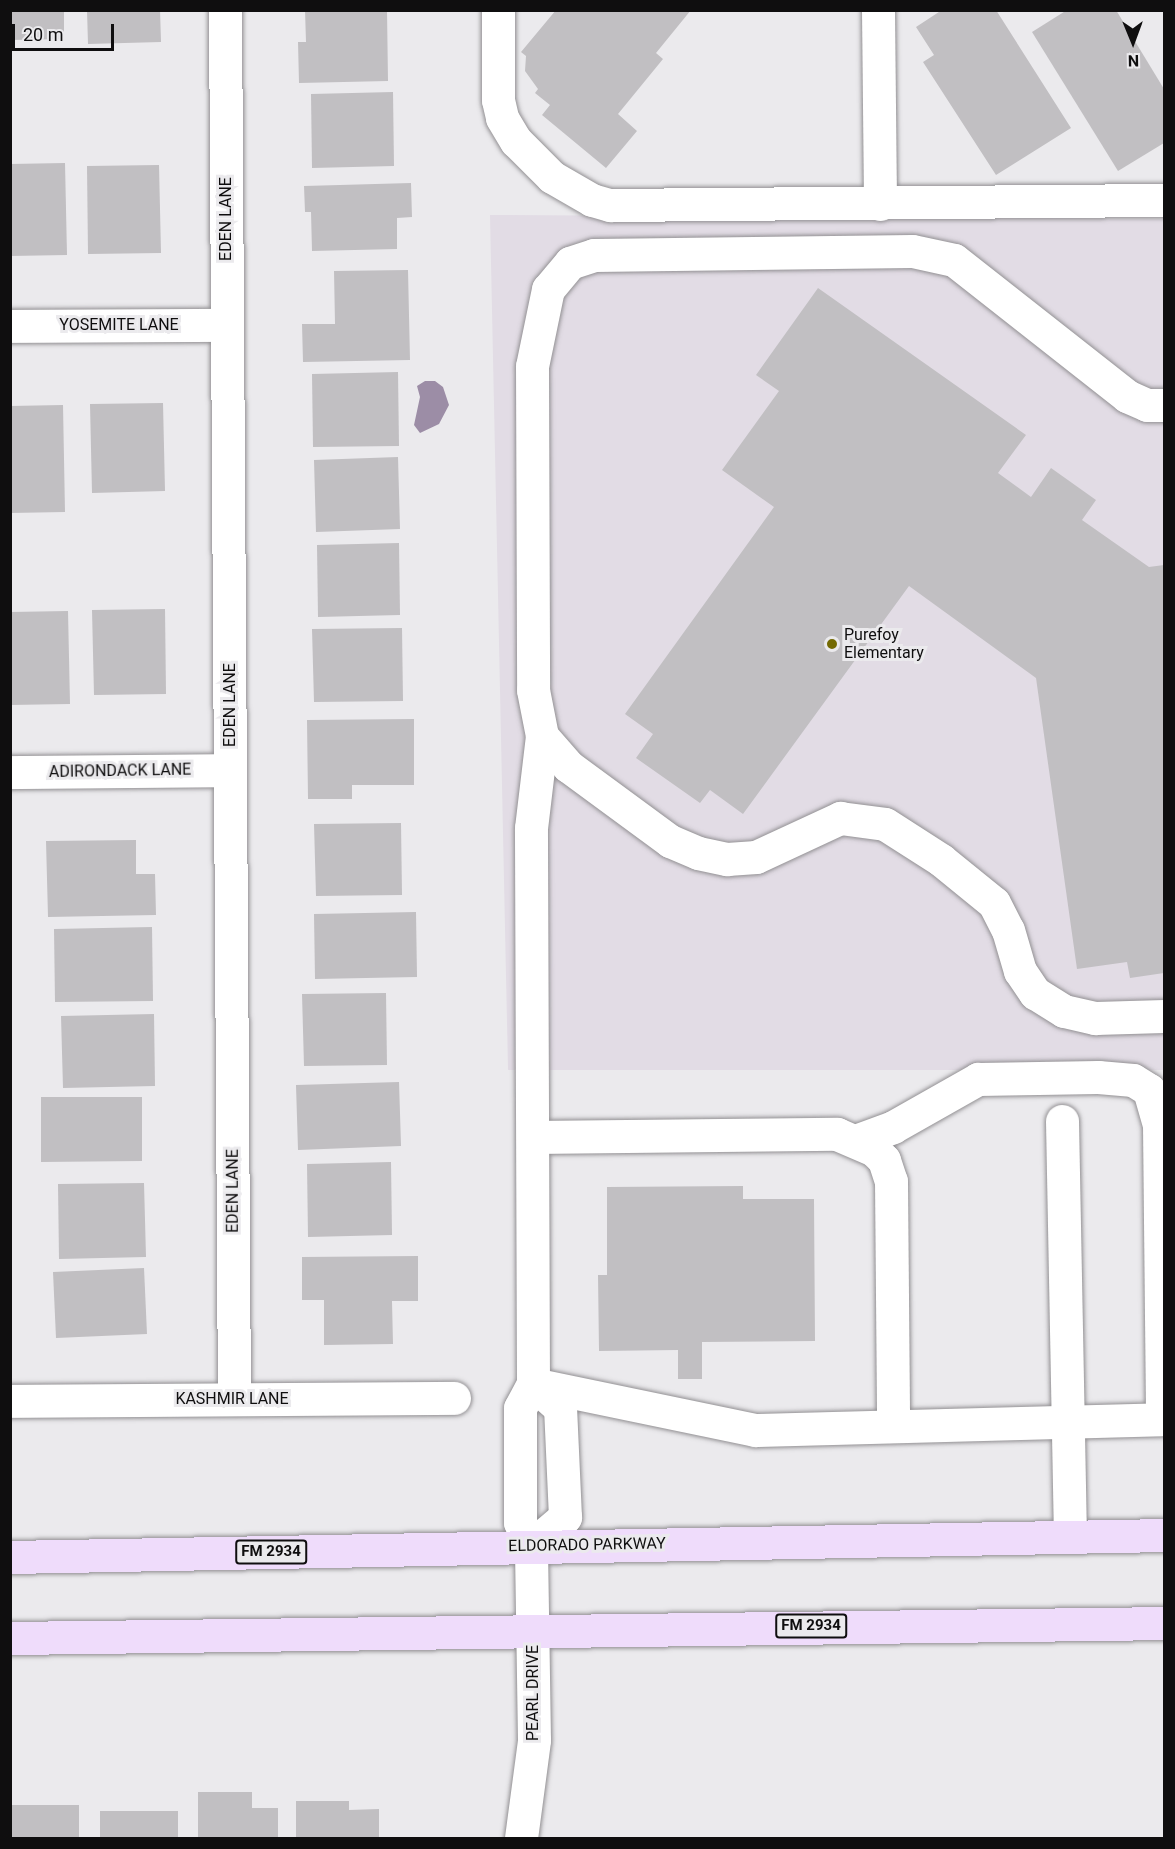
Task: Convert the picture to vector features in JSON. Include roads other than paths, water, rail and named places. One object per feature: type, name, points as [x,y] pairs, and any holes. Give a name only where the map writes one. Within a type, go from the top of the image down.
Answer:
[{"type":"main road","name":"ELDORADO PARKWAY","points":[[10,1557],[1164,1535]]},
{"type":"main road","name":"FM 2934","points":[[10,1638],[533,1628],[1164,1623]]},
{"type":"street","name":"EDEN LANE","points":[[225,10],[234,1399]]},
{"type":"street","points":[[498,10],[498,100],[502,118],[516,141],[544,169],[592,200],[610,205],[1164,200]]},
{"type":"street","points":[[878,10],[880,204]]},
{"type":"street","points":[[533,1384],[560,1408],[564,1516],[531,1546],[520,1522],[520,1408],[533,1384],[531,828],[542,736],[533,690],[532,366],[548,289],[570,263],[594,255],[622,252],[933,254],[954,260],[1128,396],[1147,405],[1164,405]]},
{"type":"street","name":"YOSEMITE LANE","points":[[10,326],[227,325]]},
{"type":"street","points":[[542,736],[568,766],[670,841],[698,853],[727,859],[756,857],[840,818],[859,818],[885,824],[941,860],[994,903],[1008,930],[1020,971],[1035,993],[1064,1011],[1095,1018],[1164,1016]]},
{"type":"street","name":"ADIRONDACK LANE","points":[[10,772],[230,770]]},
{"type":"street","points":[[533,1384],[755,1430],[1163,1419],[1159,1125],[1149,1090],[1133,1080],[1098,1077],[978,1079],[893,1128],[858,1140]]},
{"type":"street","points":[[1062,1121],[1070,1537]]},
{"type":"street","points":[[533,1137],[837,1134],[858,1140],[884,1160],[891,1180],[893,1426]]},
{"type":"street","name":"KASHMIR LANE","points":[[10,1401],[454,1398]]},
{"type":"street","name":"PEARL DRIVE","points":[[521,1839],[534,1740],[531,1546]]},
{"type":"place","name":"Purefoy Elementary","points":[[832,644]]}]
